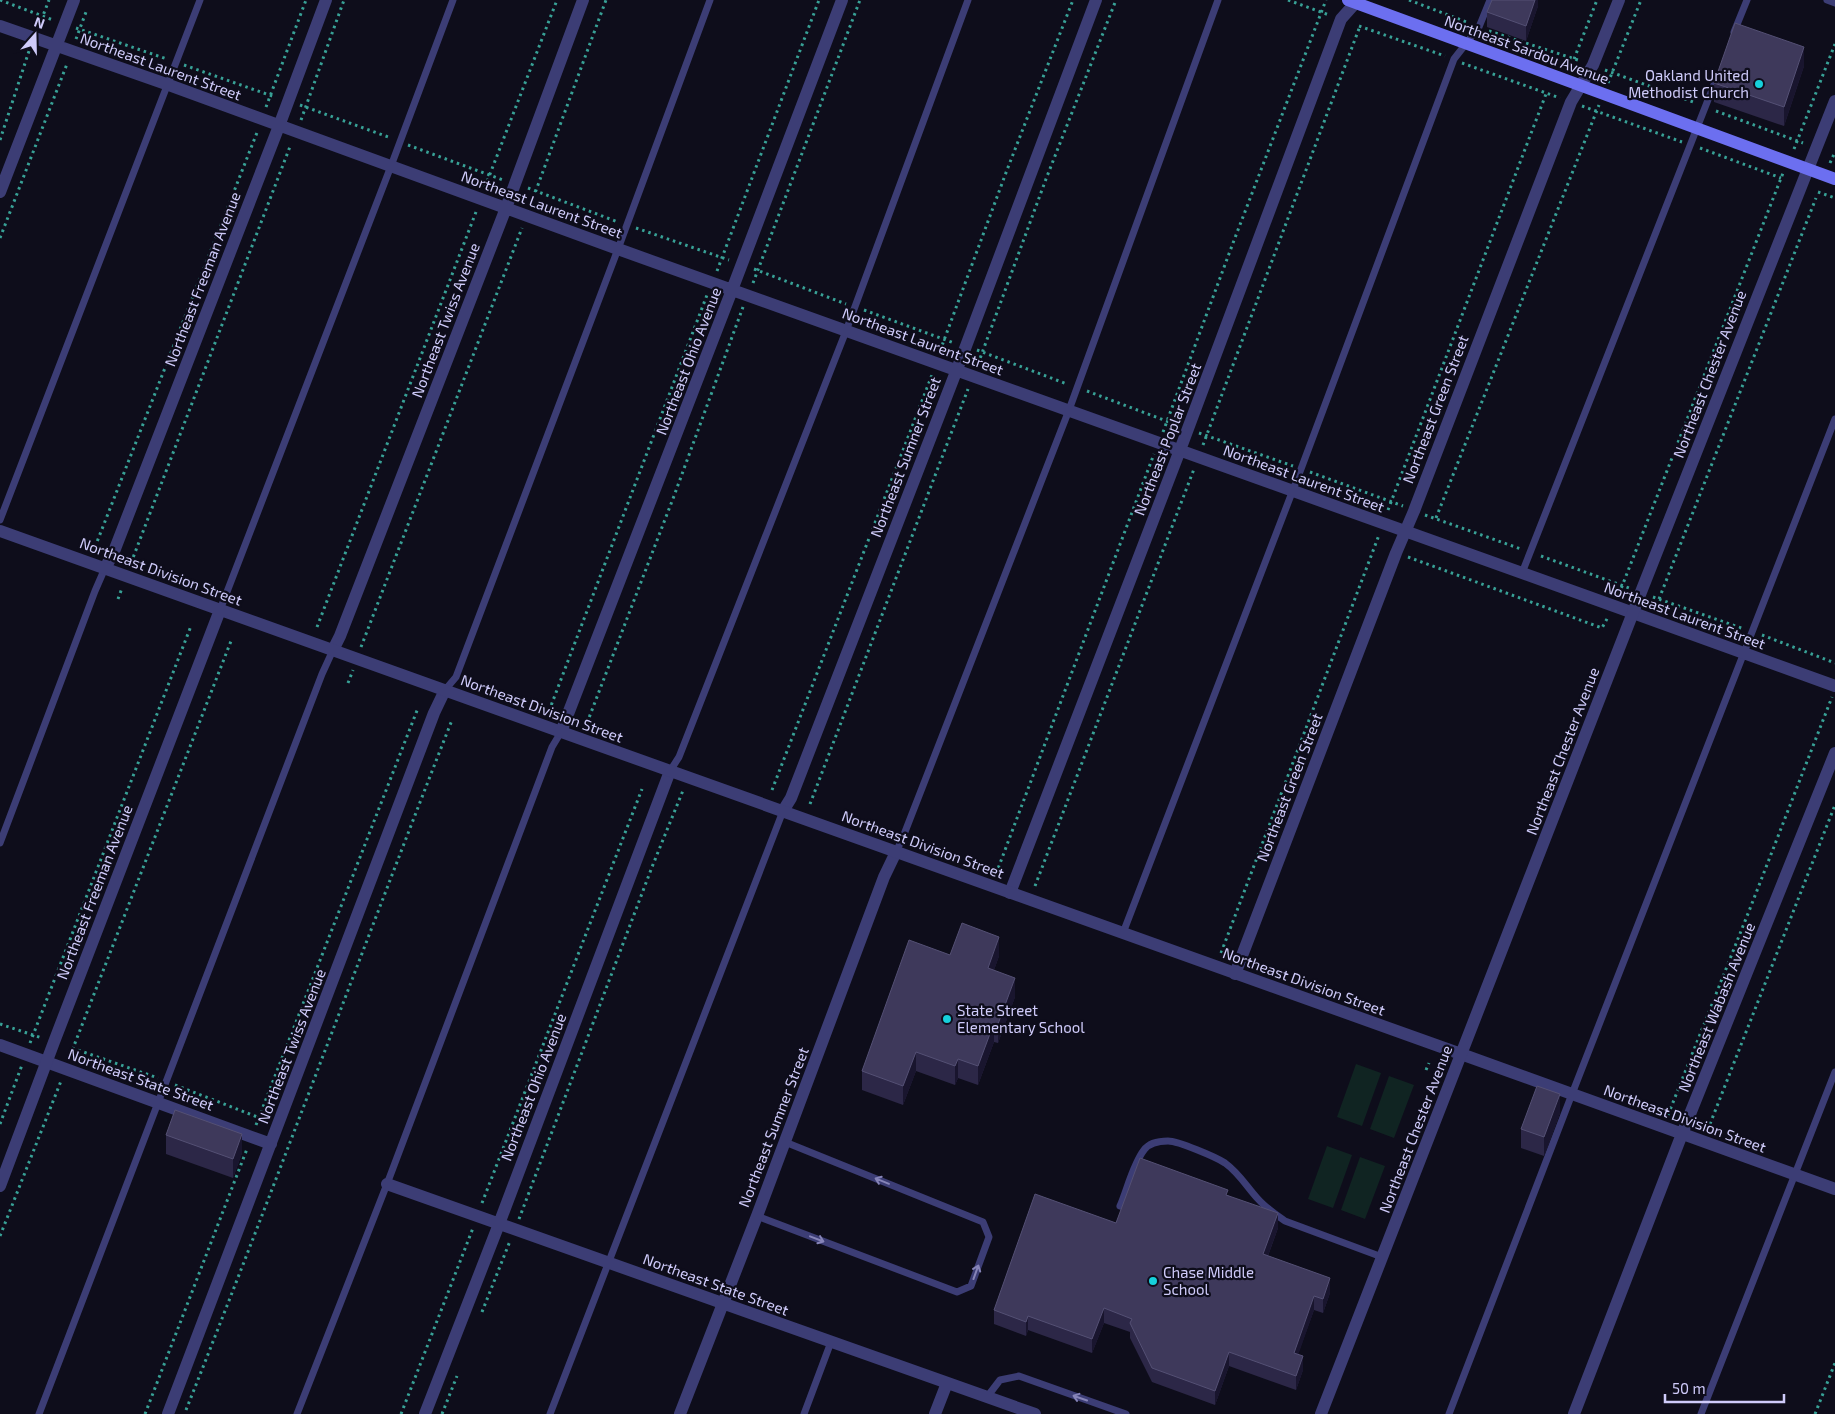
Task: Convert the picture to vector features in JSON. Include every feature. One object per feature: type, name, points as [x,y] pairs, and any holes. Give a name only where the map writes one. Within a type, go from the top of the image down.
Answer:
[{"type":"main road","name":"Northeast Sardou Avenue","points":[[1354,1],[1835,179]]},
{"type":"street","points":[[0,192],[74,0]]},
{"type":"street","name":"Northeast Freeman Avenue","points":[[105,568],[113,554],[326,0]]},
{"type":"street","name":"Northeast Twiss Avenue","points":[[333,650],[344,627],[506,208],[583,0]]},
{"type":"street","name":"Northeast Ohio Avenue","points":[[561,732],[742,265],[842,0]]},
{"type":"street","name":"Northeast Sumner Street","points":[[783,811],[791,798],[966,346],[1096,0]]},
{"type":"street","name":"Northeast Green Street","points":[[1235,974],[1571,102],[1593,65],[1619,0]]},
{"type":"street","name":"Northeast Poplar Street","points":[[1010,893],[1188,429],[1341,19],[1354,1]]},
{"type":"street","name":"Northeast Laurent Street","points":[[0,26],[169,85],[618,249],[1614,606],[1835,688]]},
{"type":"street","name":"Northeast Chester Avenue","points":[[1321,1414],[1641,592],[1835,101]]},
{"type":"street","name":"Northeast Division Street","points":[[0,531],[1835,1189]]},
{"type":"street","name":"Northeast Freeman Avenue","points":[[0,1186],[220,610]]},
{"type":"street","name":"Northeast Twiss Avenue","points":[[168,1414],[434,714],[445,690]]},
{"type":"street","name":"Northeast Wabash Avenue","points":[[1574,1414],[1682,1134],[1835,753]]},
{"type":"street","name":"Northeast Ohio Avenue","points":[[425,1414],[670,771]]},
{"type":"street","name":"Northeast Sumner Street","points":[[680,1414],[785,1142],[884,877],[896,852]]},
{"type":"street","name":"Northeast State Street","points":[[0,1046],[272,1144]]},
{"type":"street","name":"Northeast State Street","points":[[386,1184],[1035,1414]]},
{"type":"street","points":[[935,1414],[947,1382]]},
{"type":"lane","points":[[0,520],[169,85],[200,0]]},
{"type":"lane","points":[[220,610],[453,0]]},
{"type":"lane","points":[[445,690],[456,677],[710,0]]},
{"type":"lane","points":[[670,771],[679,757],[846,331],[968,0]]},
{"type":"lane","points":[[896,852],[1078,388],[1218,0]]},
{"type":"lane","points":[[1123,933],[1301,469],[1454,59],[1480,27],[1490,0]]},
{"type":"lane","points":[[1733,36],[1747,0]]},
{"type":"lane","points":[[1827,0],[1835,3]]},
{"type":"lane","points":[[1522,573],[1719,71]]},
{"type":"lane","points":[[1449,1414],[1835,420]]},
{"type":"lane","points":[[0,843],[105,568]]},
{"type":"lane","points":[[39,1414],[322,674],[333,650]]},
{"type":"lane","points":[[297,1414],[552,747],[561,732]]},
{"type":"lane","points":[[550,1414],[783,811]]},
{"type":"lane","points":[[1701,1414],[1835,1072]]},
{"type":"lane","points":[[1120,1206],[1145,1149],[1152,1143],[1169,1141],[1210,1155],[1224,1162],[1237,1173],[1273,1213],[1285,1220],[1382,1257]]},
{"type":"lane","points":[[756,1216],[957,1292],[971,1286],[989,1237],[982,1222],[785,1142]]},
{"type":"lane","points":[[804,1414],[831,1342]]},
{"type":"lane","points":[[988,1397],[1000,1380],[1019,1376],[1126,1414]]},
{"type":"path","points":[[0,0],[80,30],[288,101],[627,225],[722,257],[944,340],[966,346],[1168,420],[1188,429],[1835,662]]},
{"type":"path","points":[[0,140],[25,61],[50,0]]},
{"type":"path","points":[[95,548],[306,0]]},
{"type":"path","points":[[118,599],[306,108],[344,0]]},
{"type":"path","points":[[317,627],[557,0]]},
{"type":"path","points":[[348,683],[527,216],[606,0]]},
{"type":"path","points":[[549,711],[819,0]]},
{"type":"path","points":[[587,723],[674,496],[748,295],[759,272],[860,0]]},
{"type":"path","points":[[772,790],[937,363],[944,340],[1073,0]]},
{"type":"path","points":[[810,804],[1046,179],[1116,0]]},
{"type":"path","points":[[1288,0],[1781,178]]},
{"type":"path","points":[[995,878],[1326,0]]},
{"type":"path","points":[[1409,0],[1480,27],[1593,65],[1797,141],[1835,153]]},
{"type":"path","points":[[1574,60],[1598,0]]},
{"type":"path","points":[[1436,518],[1641,0]]},
{"type":"path","points":[[0,238],[88,8]]},
{"type":"path","points":[[1374,546],[1396,552],[1602,628],[1622,586],[1835,44]]},
{"type":"path","points":[[1818,192],[1835,198]]},
{"type":"path","points":[[1659,599],[1816,198]]},
{"type":"path","points":[[0,1124],[191,626]]},
{"type":"path","points":[[0,1236],[231,641]]},
{"type":"path","points":[[1666,1118],[1751,906],[1835,688]]},
{"type":"path","points":[[145,1414],[418,708]]},
{"type":"path","points":[[185,1414],[452,720]]},
{"type":"path","points":[[480,1315],[515,1229],[688,777]]},
{"type":"path","points":[[401,1414],[642,789]]},
{"type":"path","points":[[1710,1124],[1835,805]]},
{"type":"path","points":[[0,1024],[167,1082],[259,1118],[297,1127]]},
{"type":"path","points":[[1426,1070],[1429,1063]]},
{"type":"path","points":[[1815,1414],[1835,1363]]},
{"type":"path","points":[[442,1414],[460,1368]]},
{"type":"green space","points":[[1356,1064],[1381,1073],[1362,1126],[1337,1117]]},
{"type":"green space","points":[[1389,1076],[1414,1085],[1394,1138],[1370,1129]]},
{"type":"green space","points":[[1327,1146],[1352,1155],[1333,1208],[1308,1199]]},
{"type":"green space","points":[[1360,1157],[1385,1166],[1365,1219],[1341,1210]]},
{"type":"building","points":[[1492,0],[1535,0],[1526,26],[1487,12]]},
{"type":"building","name":"Oakland United Methodist Church","points":[[1735,23],[1804,47],[1784,107],[1714,83]]},
{"type":"building","name":"State Street Elementary School","points":[[962,923],[999,937],[988,968],[1015,978],[998,1024],[994,1023],[978,1066],[958,1059],[955,1066],[916,1052],[903,1086],[862,1071],[909,940],[950,955]]},
{"type":"building","points":[[1537,1086],[1560,1094],[1544,1137],[1521,1129]]},
{"type":"building","points":[[175,1110],[242,1134],[233,1159],[166,1135]]},
{"type":"building","name":"Chase Middle School","points":[[1140,1158],[1228,1190],[1226,1195],[1278,1213],[1263,1254],[1330,1278],[1323,1299],[1314,1296],[1294,1353],[1303,1356],[1296,1376],[1229,1352],[1215,1391],[1152,1368],[1130,1323],[1132,1319],[1104,1308],[1092,1339],[1028,1316],[1026,1322],[994,1310],[1035,1194],[1116,1223]]},
{"type":"place","name":"Oakland United Methodist Church","points":[[1759,84]]},
{"type":"place","name":"State Street Elementary School","points":[[947,1019]]},
{"type":"place","name":"Chase Middle School","points":[[1153,1281]]}]
